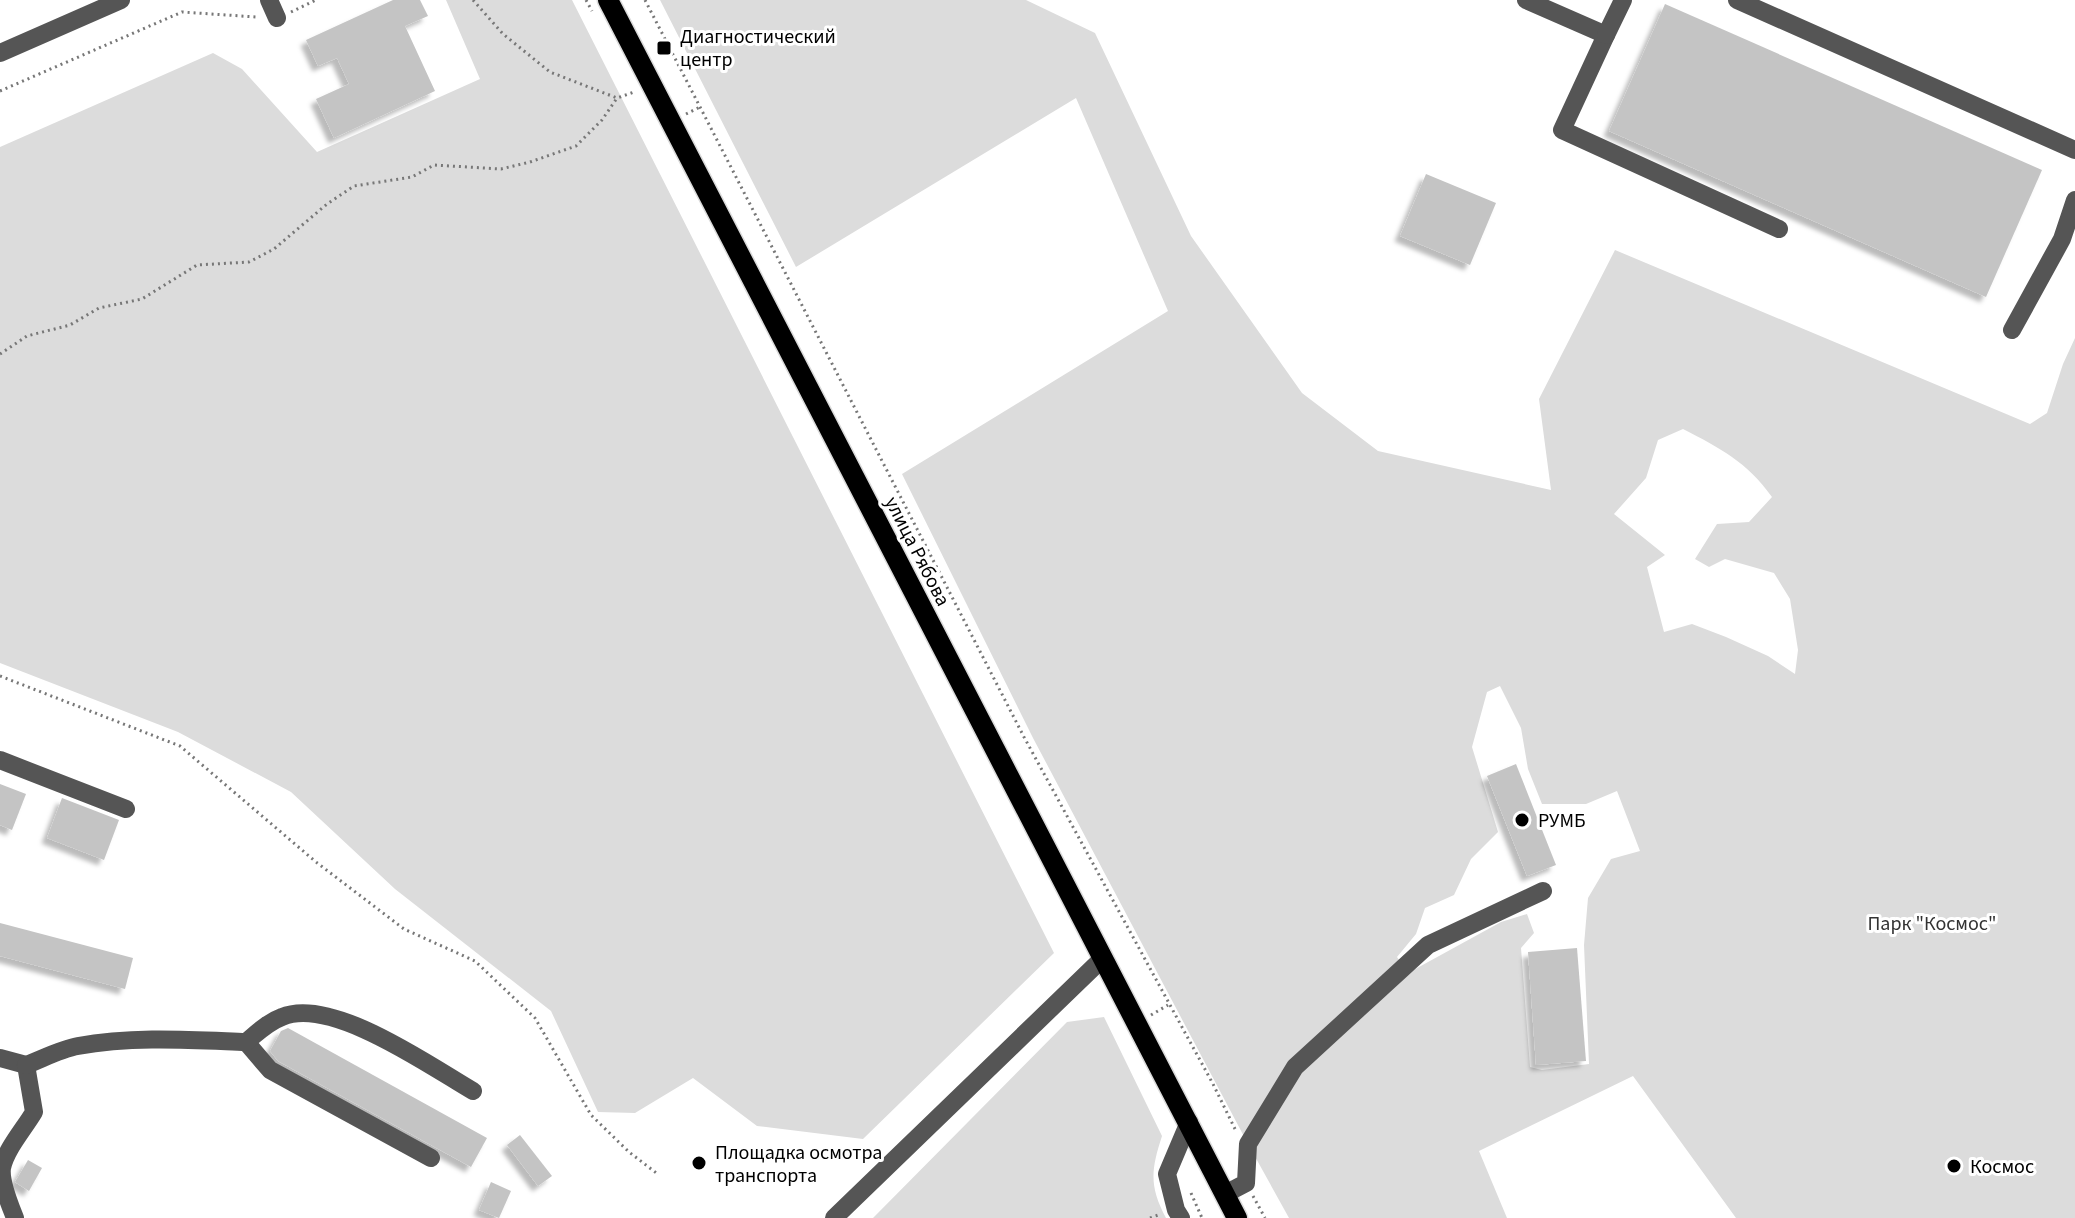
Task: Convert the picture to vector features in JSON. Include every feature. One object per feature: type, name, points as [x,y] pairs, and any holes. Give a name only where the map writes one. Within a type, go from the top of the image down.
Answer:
[{"type":"main road","name":"улица Рябова","points":[[608,0],[1225,1194]]},
{"type":"main road","points":[[1225,1194],[1237,1218]]},
{"type":"street","points":[[0,53],[121,0]]},
{"type":"street","points":[[269,0],[277,18]]},
{"type":"street","points":[[1623,0],[1562,130],[1779,229]]},
{"type":"street","points":[[1737,0],[2075,150]]},
{"type":"street","points":[[1534,2],[1606,35]]},
{"type":"street","points":[[2012,330],[2062,239],[2075,200]]},
{"type":"street","points":[[0,760],[126,809]]},
{"type":"street","points":[[1225,1194],[1246,1183],[1248,1144],[1295,1067],[1428,945],[1543,891]]},
{"type":"street","points":[[834,1218],[1102,959]]},
{"type":"street","points":[[0,1058],[26,1065],[76,1047],[126,1041],[246,1042],[284,1015],[313,1012],[363,1027],[473,1091]]},
{"type":"street","points":[[246,1042],[270,1070],[431,1158]]},
{"type":"street","points":[[15,1218],[1,1170],[9,1151],[34,1112],[26,1065]]},
{"type":"street","points":[[1181,1218],[1167,1174],[1189,1122]]},
{"type":"path","points":[[0,91],[182,12],[277,18],[316,0]]},
{"type":"path","points":[[473,0],[503,34],[550,72],[617,98]]},
{"type":"path","points":[[645,0],[1024,737],[1234,1123],[1237,1134]]},
{"type":"path","points":[[0,354],[27,336],[70,325],[99,308],[142,299],[197,265],[249,262],[274,249],[327,204],[354,186],[412,177],[434,165],[501,169],[576,146],[602,120],[617,98],[634,92]]},
{"type":"path","points":[[0,676],[180,746],[316,862],[404,929],[475,961],[535,1018],[591,1115],[629,1152],[659,1175]]},
{"type":"path","points":[[1246,1183],[1265,1218]]},
{"type":"path","points":[[1187,1186],[1202,1218]]},
{"type":"green space","points":[[446,0],[572,0],[1054,953],[863,1139],[757,1126],[693,1078],[635,1113],[598,1112],[551,1011],[395,889],[291,792],[178,732],[0,663],[0,147],[213,53],[242,69],[317,152],[480,79]]},
{"type":"green space","name":"Парк \"Космос\"","points":[[660,0],[1026,0],[1095,33],[1191,236],[1302,393],[1378,451],[1551,490],[1539,399],[1615,250],[2030,424],[2047,413],[2075,338],[2075,1218],[1736,1218],[1633,1076],[1479,1151],[1507,1218],[1289,1218],[1033,738],[902,474],[1168,311],[1076,98],[796,267]],"holes":[[[1683,429],[1732,457],[1753,474],[1772,497],[1749,522],[1717,524],[1695,559],[1709,567],[1725,559],[1774,573],[1790,599],[1798,650],[1795,674],[1768,656],[1692,624],[1664,632],[1647,567],[1665,555],[1614,514],[1646,478],[1658,440]],[[1500,686],[1521,728],[1528,769],[1542,804],[1586,804],[1617,791],[1640,851],[1611,859],[1588,898],[1584,945],[1589,1064],[1542,1070],[1530,1067],[1521,948],[1534,933],[1527,914],[1501,922],[1408,973],[1397,957],[1416,934],[1425,908],[1454,895],[1471,859],[1498,832],[1472,747],[1487,692]]]},
{"type":"green space","points":[[1104,1017],[1162,1136],[1154,1187],[1166,1218],[873,1218],[1067,1022]]},
{"type":"building","points":[[393,0],[420,0],[428,16],[405,26],[435,91],[334,138],[316,99],[349,84],[337,58],[318,66],[306,40]]},
{"type":"building","points":[[1665,4],[2042,170],[1986,297],[1609,131]]},
{"type":"building","points":[[1426,174],[1496,203],[1470,265],[1400,236]]},
{"type":"building","name":"РУМБ","points":[[1516,764],[1556,865],[1527,876],[1487,776]]},
{"type":"building","points":[[0,784],[26,794],[12,830],[0,825]]},
{"type":"building","points":[[62,798],[119,820],[104,860],[47,838]]},
{"type":"building","points":[[0,923],[133,958],[125,989],[0,956]]},
{"type":"building","points":[[1577,948],[1586,1061],[1536,1065],[1528,952]]},
{"type":"building","points":[[288,1028],[487,1138],[471,1167],[278,1061],[270,1051],[281,1031]]},
{"type":"building","points":[[520,1135],[552,1176],[538,1186],[507,1145]]},
{"type":"building","points":[[28,1160],[42,1168],[29,1191],[15,1182]]},
{"type":"building","points":[[491,1182],[511,1191],[499,1218],[479,1210]]},
{"type":"place","name":"Диагностический центр","points":[[664,48]]},
{"type":"place","name":"РУМБ","points":[[1522,820]]},
{"type":"place","name":"Площадка осмотра транспорта","points":[[699,1163]]},
{"type":"place","name":"Космос","points":[[1954,1166]]}]
